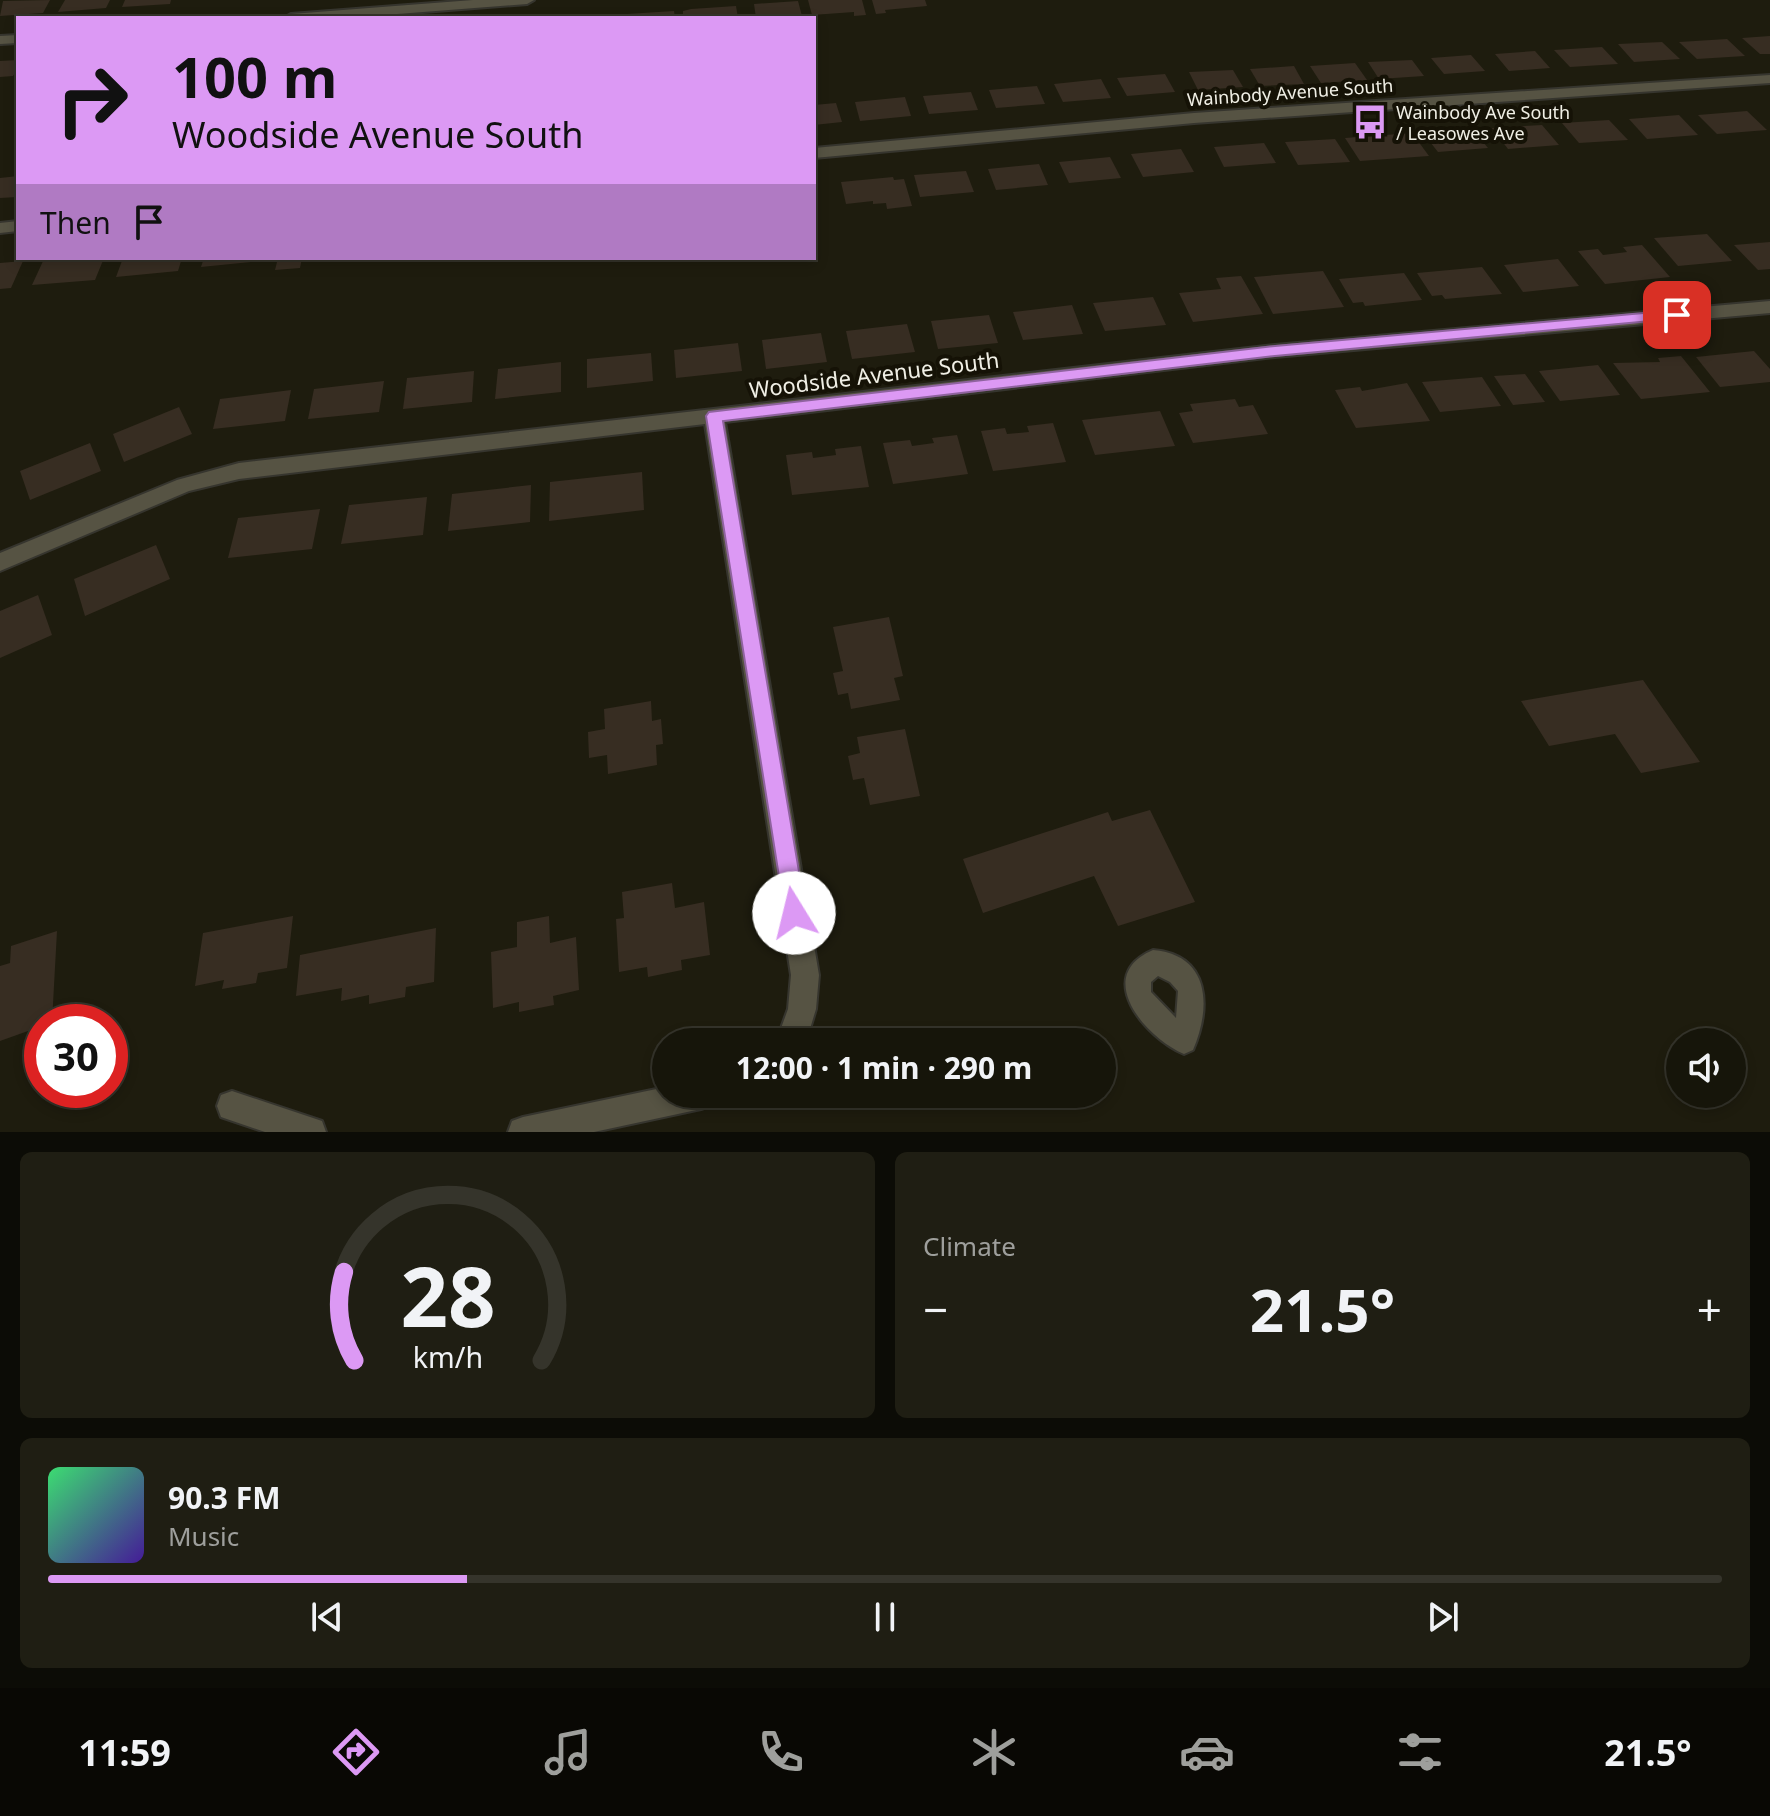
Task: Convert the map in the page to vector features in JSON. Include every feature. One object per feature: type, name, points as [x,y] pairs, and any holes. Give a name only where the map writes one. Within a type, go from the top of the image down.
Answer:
[{"type":"street","points":[[317,16],[527,0]]},
{"type":"street","name":"Wainbody Avenue South","points":[[816,153],[1194,118],[1770,79]]},
{"type":"street","name":"Woodside Avenue South","points":[[0,562],[184,485],[239,471],[1275,351],[1770,307]]},
{"type":"street","points":[[714,416],[805,975],[805,1001],[798,1028]]},
{"type":"street","points":[[523,1132],[652,1104]]},
{"type":"street","points":[[232,1106],[311,1132]]},
{"type":"building","points":[[50,0],[43,13],[0,16],[3,1]]},
{"type":"building","points":[[65,0],[110,0],[106,8],[58,12]]},
{"type":"building","points":[[125,0],[171,0],[170,4],[122,7]]},
{"type":"building","points":[[808,0],[862,0],[866,15],[854,16],[854,12],[812,15]]},
{"type":"building","points":[[872,0],[925,0],[927,6],[885,10],[886,13],[876,14]]},
{"type":"building","points":[[798,1],[802,16],[756,16],[754,4]]},
{"type":"building","points":[[736,6],[738,16],[683,16],[683,11]]},
{"type":"building","points":[[674,11],[675,16],[627,16]]},
{"type":"building","points":[[1770,36],[1770,54],[1760,54],[1742,38]]},
{"type":"building","points":[[1727,39],[1745,56],[1697,59],[1679,42]]},
{"type":"building","points":[[1662,42],[1680,59],[1634,62],[1618,44]]},
{"type":"building","points":[[1602,47],[1618,64],[1570,67],[1554,50]]},
{"type":"building","points":[[1535,51],[1550,68],[1509,71],[1495,54]]},
{"type":"building","points":[[1471,55],[1485,71],[1444,74],[1431,58]]},
{"type":"building","points":[[16,60],[13,76],[0,77],[0,61]]},
{"type":"building","points":[[1412,60],[1424,76],[1379,79],[1368,62]]},
{"type":"building","points":[[1355,63],[1367,80],[1321,83],[1310,66]]},
{"type":"building","points":[[1294,66],[1304,84],[1260,86],[1250,69]]},
{"type":"building","points":[[1233,70],[1243,87],[1198,90],[1189,72]]},
{"type":"building","points":[[1165,74],[1175,92],[1127,96],[1117,78]]},
{"type":"building","points":[[1101,79],[1111,98],[1063,102],[1054,84]]},
{"type":"building","points":[[1037,86],[1045,104],[996,108],[989,90]]},
{"type":"building","points":[[971,92],[978,110],[929,114],[923,96]]},
{"type":"building","points":[[905,97],[911,116],[860,121],[855,102]]},
{"type":"building","points":[[836,103],[842,122],[816,125],[816,105]]},
{"type":"building","points":[[1747,111],[1767,130],[1717,134],[1698,115]]},
{"type":"building","points":[[1679,115],[1698,135],[1647,139],[1629,119]]},
{"type":"building","points":[[1609,120],[1628,140],[1579,143],[1562,123]]},
{"type":"building","points":[[1542,125],[1559,145],[1508,149],[1492,128]]},
{"type":"building","points":[[1472,129],[1488,148],[1438,152],[1423,133]]},
{"type":"building","points":[[1412,133],[1429,156],[1360,161],[1345,138]]},
{"type":"building","points":[[1335,139],[1350,162],[1298,165],[1285,142]]},
{"type":"building","points":[[1264,143],[1276,163],[1224,167],[1214,147]]},
{"type":"building","points":[[1181,149],[1194,172],[1143,177],[1131,154]]},
{"type":"building","points":[[1110,157],[1121,178],[1069,183],[1059,162]]},
{"type":"building","points":[[1039,164],[1048,185],[996,190],[988,169]]},
{"type":"building","points":[[966,171],[974,192],[920,197],[914,175]]},
{"type":"building","points":[[16,176],[16,197],[0,198],[0,178]]},
{"type":"building","points":[[893,177],[894,180],[904,179],[912,206],[887,209],[886,203],[873,204],[873,201],[846,204],[841,182]]},
{"type":"building","points":[[1707,234],[1732,261],[1678,266],[1654,238]]},
{"type":"building","points":[[1770,242],[1770,269],[1758,270],[1734,245]]},
{"type":"building","points":[[1642,245],[1670,277],[1605,284],[1578,251],[1598,249],[1603,255],[1627,252],[1623,247]]},
{"type":"building","points":[[1558,259],[1579,286],[1523,292],[1504,265]]},
{"type":"building","points":[[44,260],[103,260],[95,280],[32,285]]},
{"type":"building","points":[[122,260],[181,260],[178,271],[116,277]]},
{"type":"building","points":[[203,260],[262,260],[262,261],[201,267]]},
{"type":"building","points":[[278,260],[302,260],[300,268],[275,270]]},
{"type":"building","points":[[23,261],[11,288],[0,289],[0,263]]},
{"type":"building","points":[[1482,267],[1502,294],[1445,299],[1442,295],[1432,296],[1417,273]]},
{"type":"building","points":[[1323,271],[1344,307],[1273,314],[1254,277]]},
{"type":"building","points":[[1404,273],[1422,300],[1365,306],[1363,302],[1353,303],[1339,279]]},
{"type":"building","points":[[1241,276],[1263,314],[1193,322],[1179,293],[1221,289],[1216,278]]},
{"type":"building","points":[[1153,297],[1166,325],[1105,331],[1093,303]]},
{"type":"building","points":[[1072,305],[1083,334],[1023,340],[1013,312]]},
{"type":"building","points":[[989,315],[998,343],[938,349],[931,321]]},
{"type":"building","points":[[907,324],[915,352],[852,359],[846,331]]},
{"type":"building","points":[[821,333],[827,362],[766,369],[762,340]]},
{"type":"building","points":[[738,343],[742,371],[676,378],[674,350]]},
{"type":"building","points":[[1754,351],[1770,369],[1770,382],[1720,387],[1696,357]]},
{"type":"building","points":[[651,353],[653,381],[587,388],[587,359]]},
{"type":"building","points":[[1681,356],[1710,392],[1641,399],[1613,363],[1660,362],[1658,358]]},
{"type":"building","points":[[561,362],[561,392],[495,399],[498,369]]},
{"type":"building","points":[[1598,365],[1620,395],[1560,401],[1539,371]]},
{"type":"building","points":[[474,371],[472,402],[403,409],[407,378]]},
{"type":"building","points":[[1525,374],[1545,402],[1513,405],[1494,376]]},
{"type":"building","points":[[1482,377],[1501,406],[1440,412],[1422,382]]},
{"type":"building","points":[[384,381],[379,412],[308,419],[314,389]]},
{"type":"building","points":[[1407,383],[1430,421],[1356,428],[1335,390],[1360,387],[1362,391]]},
{"type":"building","points":[[291,390],[285,421],[213,429],[220,399]]},
{"type":"building","points":[[1235,399],[1239,407],[1253,405],[1268,434],[1193,443],[1179,413],[1193,411],[1190,404]]},
{"type":"building","points":[[179,407],[192,434],[124,462],[113,434]]},
{"type":"building","points":[[1160,411],[1175,446],[1095,455],[1082,420]]},
{"type":"building","points":[[1053,423],[1066,462],[993,471],[981,431],[1005,428],[1007,434],[1029,432],[1027,426]]},
{"type":"building","points":[[957,435],[968,474],[893,484],[883,443],[910,440],[912,446],[934,443],[932,438]]},
{"type":"building","points":[[90,443],[101,471],[30,500],[20,471]]},
{"type":"building","points":[[861,446],[869,487],[792,495],[786,455],[812,452],[813,458],[836,455],[835,449]]},
{"type":"building","points":[[642,472],[644,510],[549,521],[550,482]]},
{"type":"building","points":[[531,485],[530,522],[448,531],[452,494]]},
{"type":"building","points":[[427,497],[423,535],[341,544],[349,505]]},
{"type":"building","points":[[320,509],[312,549],[228,558],[238,518]]},
{"type":"building","points":[[156,545],[170,579],[85,616],[74,579]]},
{"type":"building","points":[[38,595],[52,635],[0,658],[0,611]]},
{"type":"building","points":[[889,617],[903,676],[894,678],[900,700],[851,709],[848,693],[838,695],[833,673],[843,671],[833,627]]},
{"type":"building","points":[[1643,680],[1700,762],[1641,773],[1615,734],[1549,746],[1521,701]]},
{"type":"building","points":[[651,701],[652,721],[661,719],[663,744],[656,745],[657,765],[608,774],[607,755],[589,758],[588,732],[605,729],[604,709]]},
{"type":"building","points":[[905,729],[920,796],[870,805],[864,778],[853,780],[848,756],[860,753],[857,737]]},
{"type":"building","points":[[1150,810],[1195,902],[1118,926],[1094,876],[983,913],[963,859],[1108,812],[1112,821]]},
{"type":"building","points":[[672,883],[675,908],[704,902],[710,955],[681,960],[682,970],[648,977],[647,967],[619,972],[616,919],[624,918],[622,892]]},
{"type":"building","points":[[293,916],[287,968],[258,973],[256,983],[222,989],[224,980],[195,986],[203,933]]},
{"type":"building","points":[[549,916],[550,943],[576,937],[579,990],[553,996],[554,1005],[519,1012],[519,1002],[493,1008],[491,952],[517,947],[517,922]]},
{"type":"building","points":[[436,928],[434,982],[406,987],[405,997],[369,1004],[369,995],[341,1001],[342,988],[296,996],[300,955]]},
{"type":"building","points":[[57,931],[53,1004],[24,1004],[24,1032],[0,1041],[0,966],[10,963],[11,946]]},
{"type":"place","name":"Wainbody Ave South / Leasowes Ave","points":[[1370,122]]},
{"type":"route","points":[[794,913],[714,416],[1275,351],[1677,315]]}]
